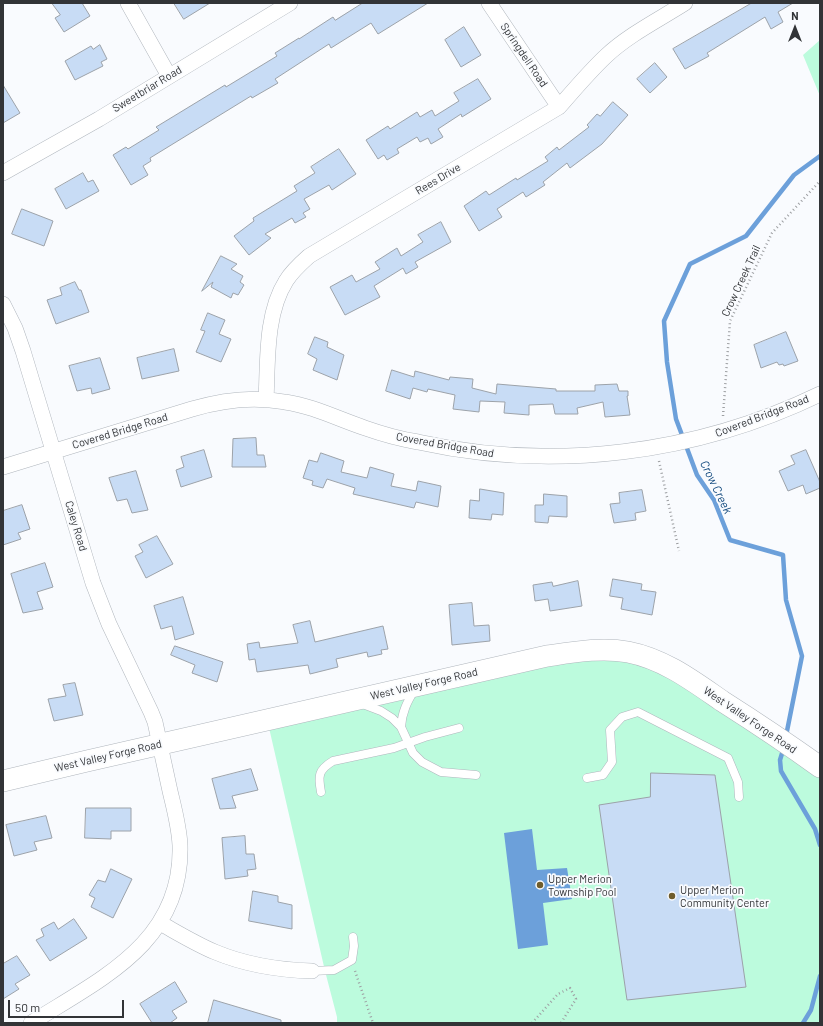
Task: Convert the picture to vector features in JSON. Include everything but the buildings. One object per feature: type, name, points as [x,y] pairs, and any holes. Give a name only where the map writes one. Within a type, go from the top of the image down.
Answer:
[{"type":"main road","name":"West Valley Forge Road","points":[[3,781],[547,656],[570,652],[611,650],[628,652],[655,660],[673,669],[820,767]]},
{"type":"street","points":[[128,3],[169,76]]},
{"type":"street","name":"Sweetbriar Road","points":[[3,173],[99,119],[290,3]]},
{"type":"street","name":"Springdell Road","points":[[489,3],[558,108]]},
{"type":"street","name":"Rees Drive","points":[[266,400],[273,315],[278,297],[296,268],[309,256],[558,108],[586,76],[608,55],[639,31],[685,3]]},
{"type":"street","name":"Caley Road","points":[[3,304],[15,328],[23,351],[101,606],[151,712],[160,744],[178,824],[180,844],[176,884],[160,923],[146,942],[115,970],[31,1023]]},
{"type":"street","name":"Covered Bridge Road","points":[[3,468],[216,402],[239,400],[285,401],[318,410],[365,428],[417,442],[480,452],[542,457],[600,455],[656,447],[690,440],[722,432],[774,414],[820,394]]},
{"type":"street","points":[[160,923],[202,946],[233,959],[273,968],[312,971]]},
{"type":"lane","points":[[417,685],[401,718],[401,727],[413,753],[422,762],[441,772],[476,775]]},
{"type":"lane","points":[[352,700],[387,715],[401,727]]},
{"type":"lane","points":[[587,778],[603,775],[612,762],[610,730],[622,716],[638,712],[728,758],[738,782],[739,797]]},
{"type":"lane","points":[[321,792],[319,778],[321,771],[325,765],[333,761],[394,748],[425,737],[459,728]]},
{"type":"lane","points":[[312,971],[334,970],[352,960],[354,946],[353,937]]},
{"type":"path","name":"Crow Creek Trail","points":[[722,432],[730,321],[772,233],[820,181]]},
{"type":"path","points":[[656,447],[679,551]]},
{"type":"path","points":[[352,960],[373,1023]]},
{"type":"path","points":[[532,1023],[558,994],[570,988],[576,999],[561,1023]]},
{"type":"green space","points":[[820,40],[820,96],[803,55]]},
{"type":"green space","points":[[627,652],[820,767],[820,1023],[337,1023],[337,1017],[267,719],[352,700]]},
{"type":"water","name":"Upper Merion Township Pool","points":[[532,829],[537,870],[567,868],[572,899],[543,903],[548,945],[518,949],[504,833]]},
{"type":"waterway","name":"Crow Creek","points":[[786,736],[802,656],[786,600],[783,555],[730,540],[714,500],[697,475],[676,419],[667,362],[664,321],[690,264],[746,236],[794,175],[820,156]]},
{"type":"waterway","name":"Crow Creek","points":[[784,747],[780,760],[781,771],[815,829],[820,845]]},
{"type":"waterway","name":"Crow Creek","points":[[803,1023],[811,1010],[820,976]]},
{"type":"place","name":"Upper Merion Township Pool","points":[[540,885]]},
{"type":"place","name":"Upper Merion Community Center","points":[[672,896]]}]
